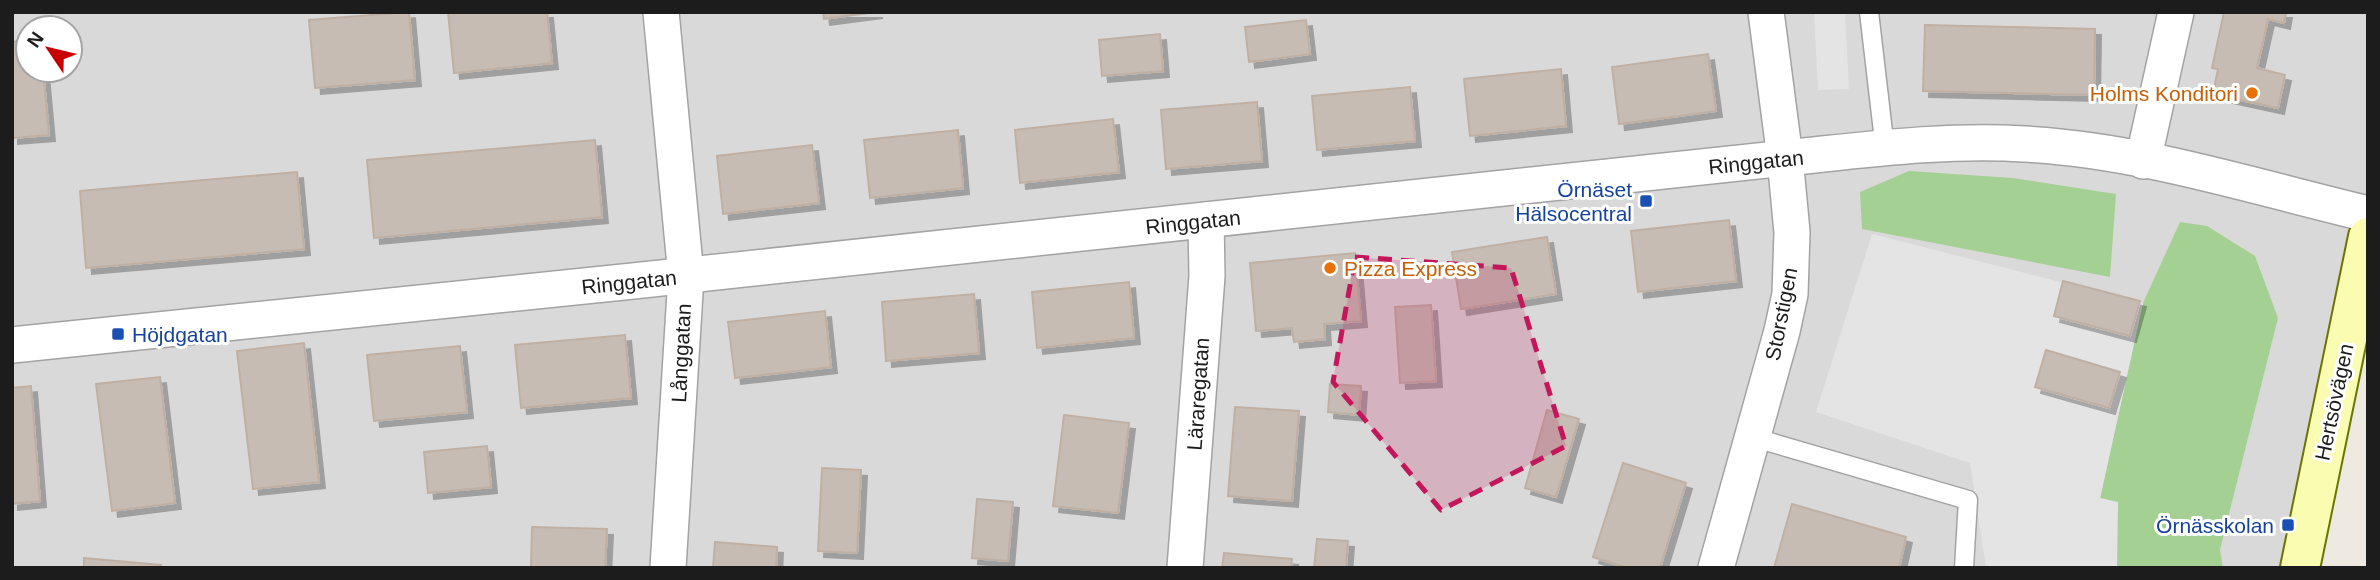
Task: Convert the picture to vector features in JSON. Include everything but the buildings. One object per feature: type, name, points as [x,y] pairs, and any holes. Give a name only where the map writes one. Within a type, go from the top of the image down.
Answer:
[{"type":"main road","name":"Hertsövägen","points":[[2300,568],[2368,237]]},
{"type":"street","name":"Långgatan","points":[[661,12],[686,276],[668,568]]},
{"type":"street","name":"Storstigen","points":[[1716,568],[1790,294],[1792,232],[1766,12]]},
{"type":"street","points":[[2143,161],[2176,12]]},
{"type":"street","name":"Ringgatan","points":[[12,345],[1785,158],[1967,143],[2071,148],[2182,167],[2368,214]]},
{"type":"street","name":"Läraregatan","points":[[1185,568],[1207,276],[1206,220]]},
{"type":"lane","points":[[1869,12],[1885,149]]},
{"type":"lane","points":[[1752,438],[1968,500],[1964,568]]},
{"type":"highlighted area","points":[[1355,257],[1511,268],[1566,446],[1441,510],[1333,382]]},
{"type":"shaded area","points":[[12,12],[2368,12],[2368,196],[2299,568],[12,568]]},
{"type":"shaded area","points":[[1814,12],[1845,12],[1849,89],[1818,90]]},
{"type":"shaded area","points":[[1872,234],[2143,303],[2100,498],[2118,502],[2117,568],[1986,568],[1970,463],[1816,412]]},
{"type":"green space","points":[[1909,171],[2013,178],[2116,194],[2110,277],[1862,229],[1860,192]]},
{"type":"green space","points":[[2180,222],[2207,226],[2255,256],[2278,318],[2220,550],[2223,568],[2117,568],[2117,503],[2100,499],[2143,303]]},
{"type":"place","name":"Holms Konditori","points":[[2252,93]]},
{"type":"place","name":"Örnäset Hälsocentral","points":[[1646,201]]},
{"type":"place","name":"Pizza Express","points":[[1330,268]]},
{"type":"place","name":"Höjdgatan","points":[[118,334]]},
{"type":"place","name":"Örnässkolan","points":[[2288,525]]}]
